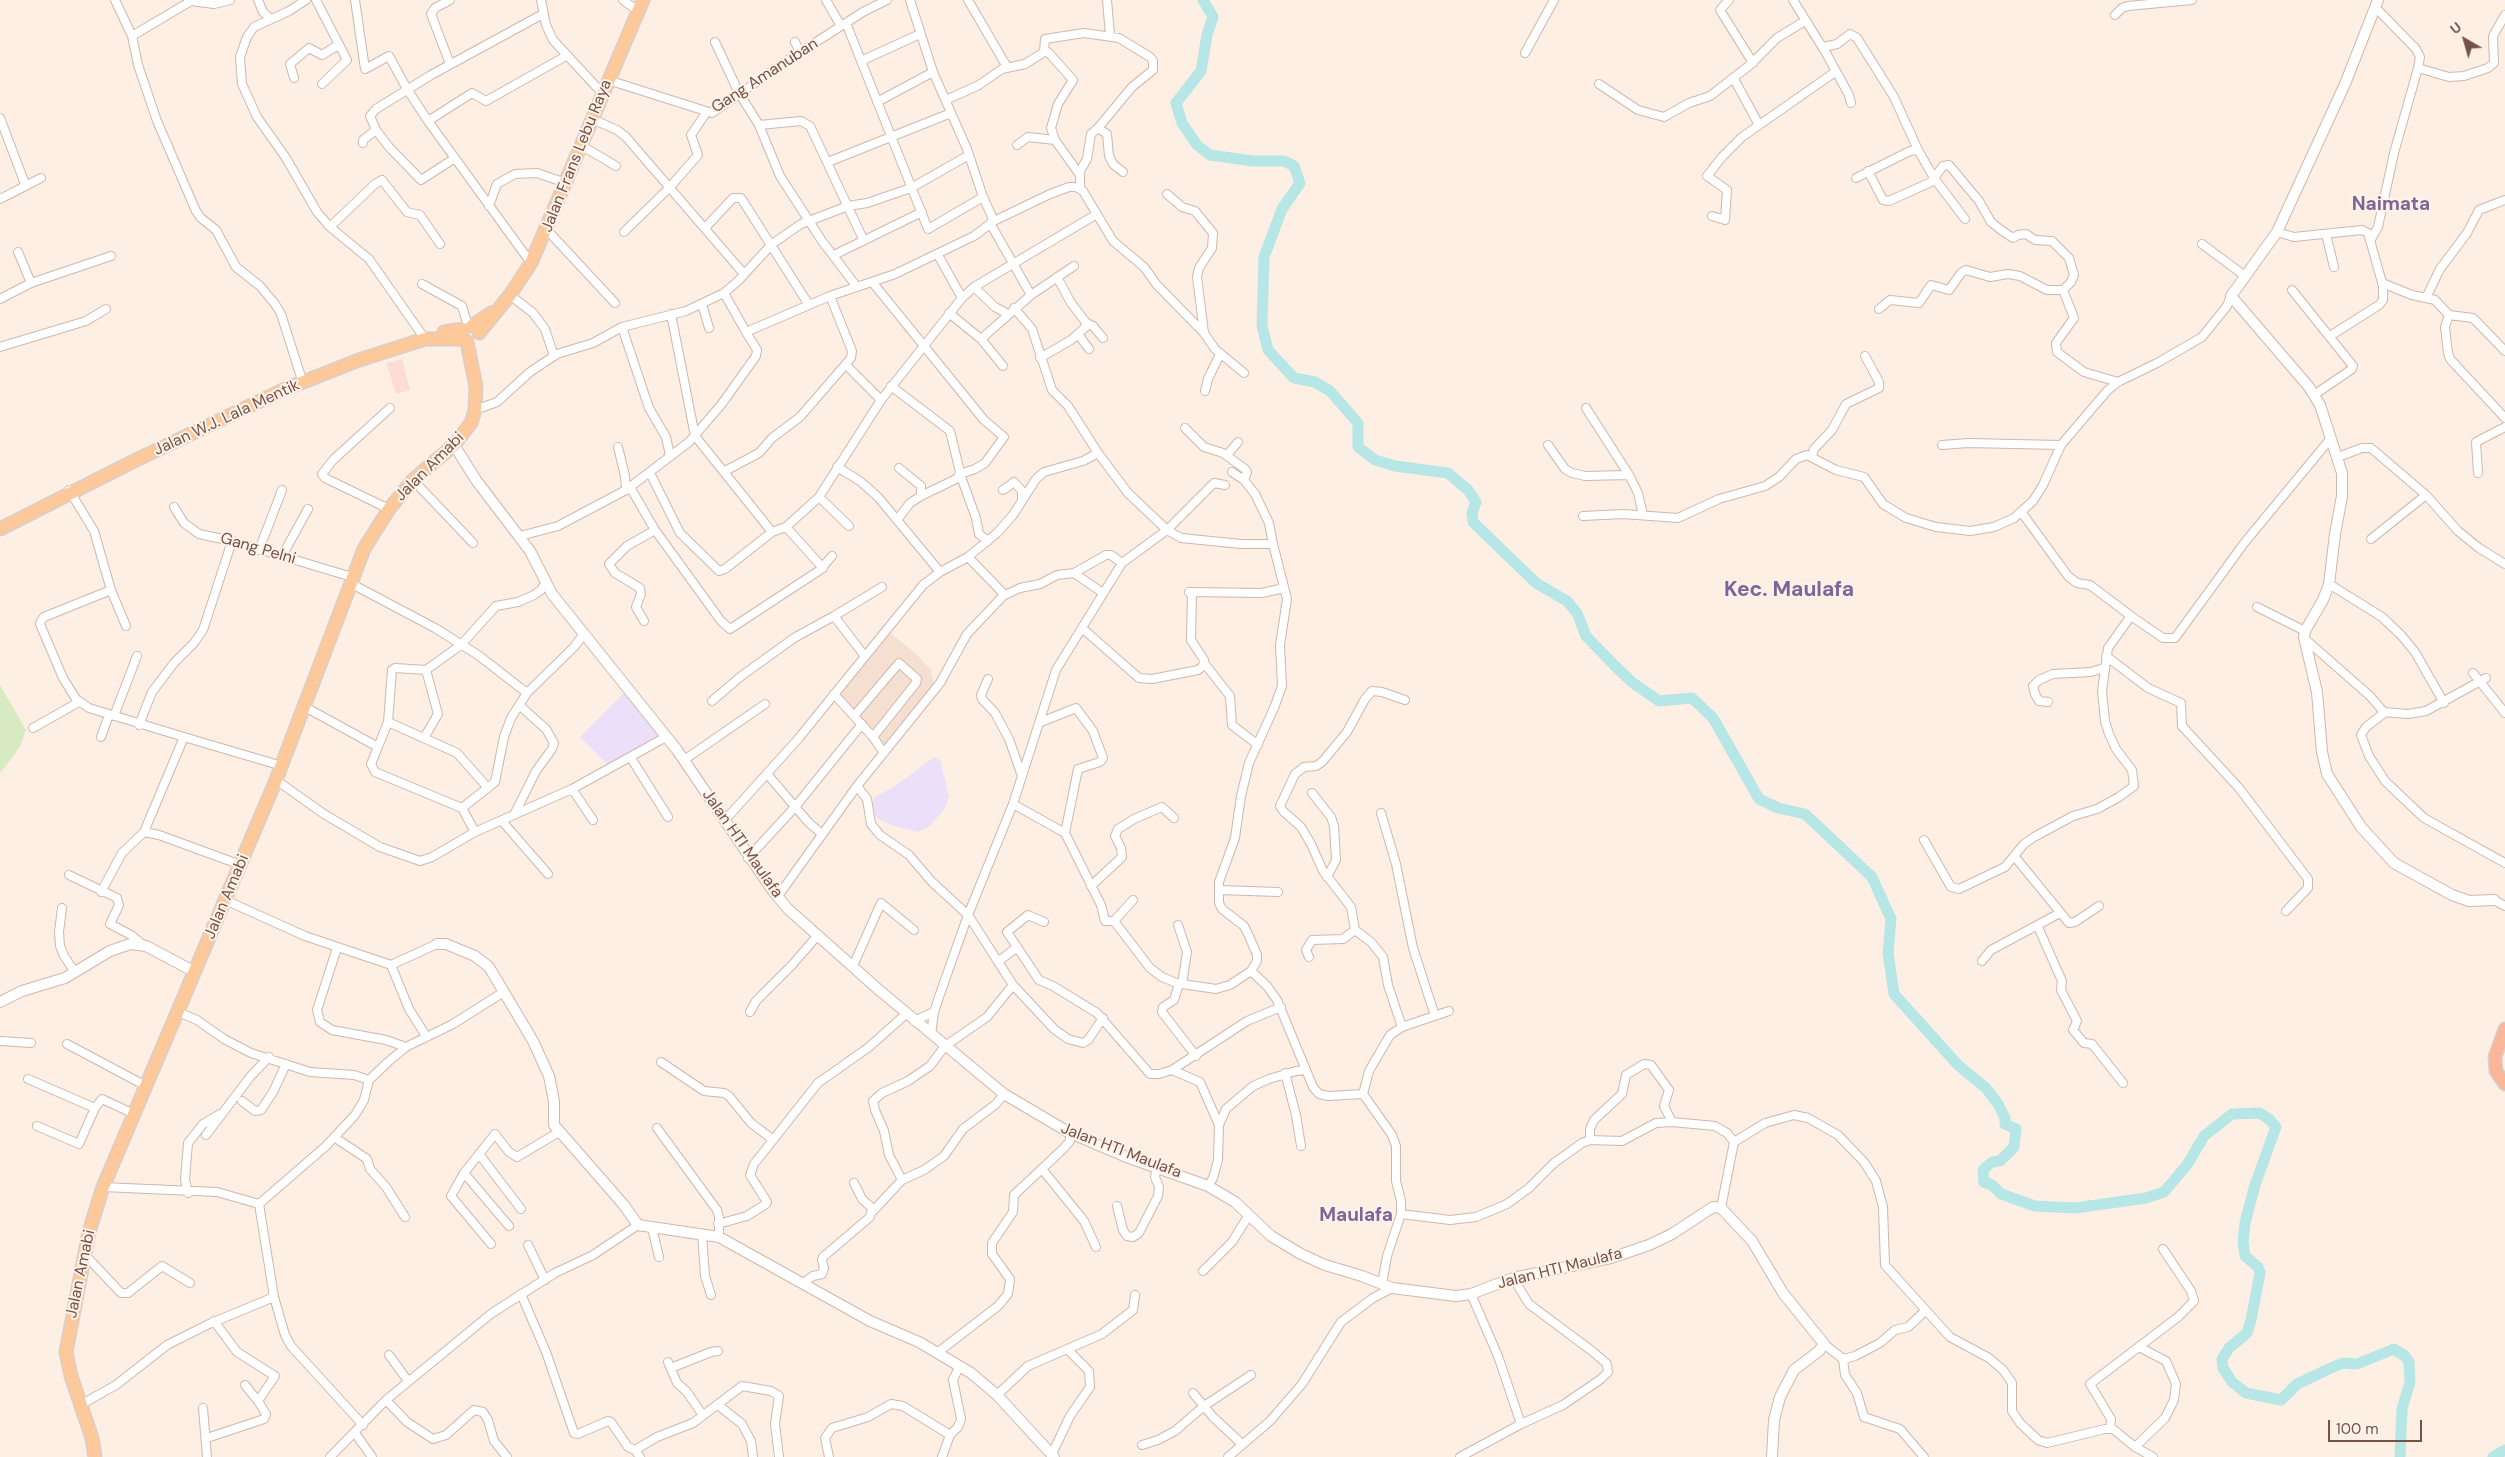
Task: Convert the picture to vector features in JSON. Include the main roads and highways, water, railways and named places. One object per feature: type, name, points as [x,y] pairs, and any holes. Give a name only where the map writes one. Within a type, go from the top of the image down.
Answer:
[{"type":"highway","points":[[2505,1029],[2495,1057],[2496,1070],[2505,1084]]},
{"type":"highway","points":[[2505,1051],[2505,1067]]},
{"type":"main road","name":"Jalan Frans Lebu Raya","points":[[470,333],[501,308],[531,263],[547,230],[640,6]]},
{"type":"main road","name":"Jalan W.J. Lala Mentik","points":[[3,526],[70,491],[283,390],[423,337],[470,333]]},
{"type":"main road","name":"Jalan Amabi","points":[[94,1447],[82,1404],[71,1376],[66,1352],[86,1256],[89,1232],[103,1187],[282,766],[351,580],[370,537],[389,509],[413,480],[454,445],[471,423],[475,410],[474,371],[470,333]]},
{"type":"main road","points":[[70,491],[174,437],[302,380],[423,337]]},
{"type":"waterway","points":[[1203,0],[1213,17],[1207,35],[1201,71],[1176,103],[1182,123],[1197,145],[1210,155],[1253,161],[1284,161],[1294,166],[1300,183],[1282,209],[1264,257],[1262,326],[1268,350],[1294,378],[1315,382],[1330,391],[1358,423],[1358,447],[1375,460],[1395,466],[1448,473],[1468,490],[1476,502],[1472,513],[1473,522],[1536,583],[1567,601],[1577,613],[1586,636],[1614,665],[1633,683],[1659,701],[1692,698],[1713,718],[1759,799],[1778,808],[1805,814],[1872,877],[1891,919],[1888,953],[1894,994],[1958,1065],[1986,1088],[1998,1104],[2005,1118],[2005,1124],[2016,1129],[2014,1147],[2000,1161],[1992,1162],[1983,1170],[1984,1182],[1992,1185],[2001,1194],[2035,1206],[2075,1208],[2146,1198],[2164,1192],[2187,1165],[2204,1136],[2232,1114],[2260,1113],[2270,1120],[2276,1127],[2255,1185],[2245,1223],[2243,1243],[2245,1256],[2258,1267],[2260,1273],[2247,1333],[2229,1348],[2222,1359],[2223,1368],[2232,1382],[2246,1393],[2281,1400],[2297,1384],[2331,1368],[2343,1363],[2357,1364],[2394,1349],[2405,1356],[2409,1362],[2410,1382],[2402,1409],[2400,1457]]},
{"type":"waterway","points":[[2493,1457],[2505,1450]]},
{"type":"district","name":"Naimata","points":[[2391,205]]},
{"type":"district","name":"Kec. Maulafa","points":[[1789,590]]},
{"type":"district","name":"Maulafa","points":[[1356,1216]]}]
